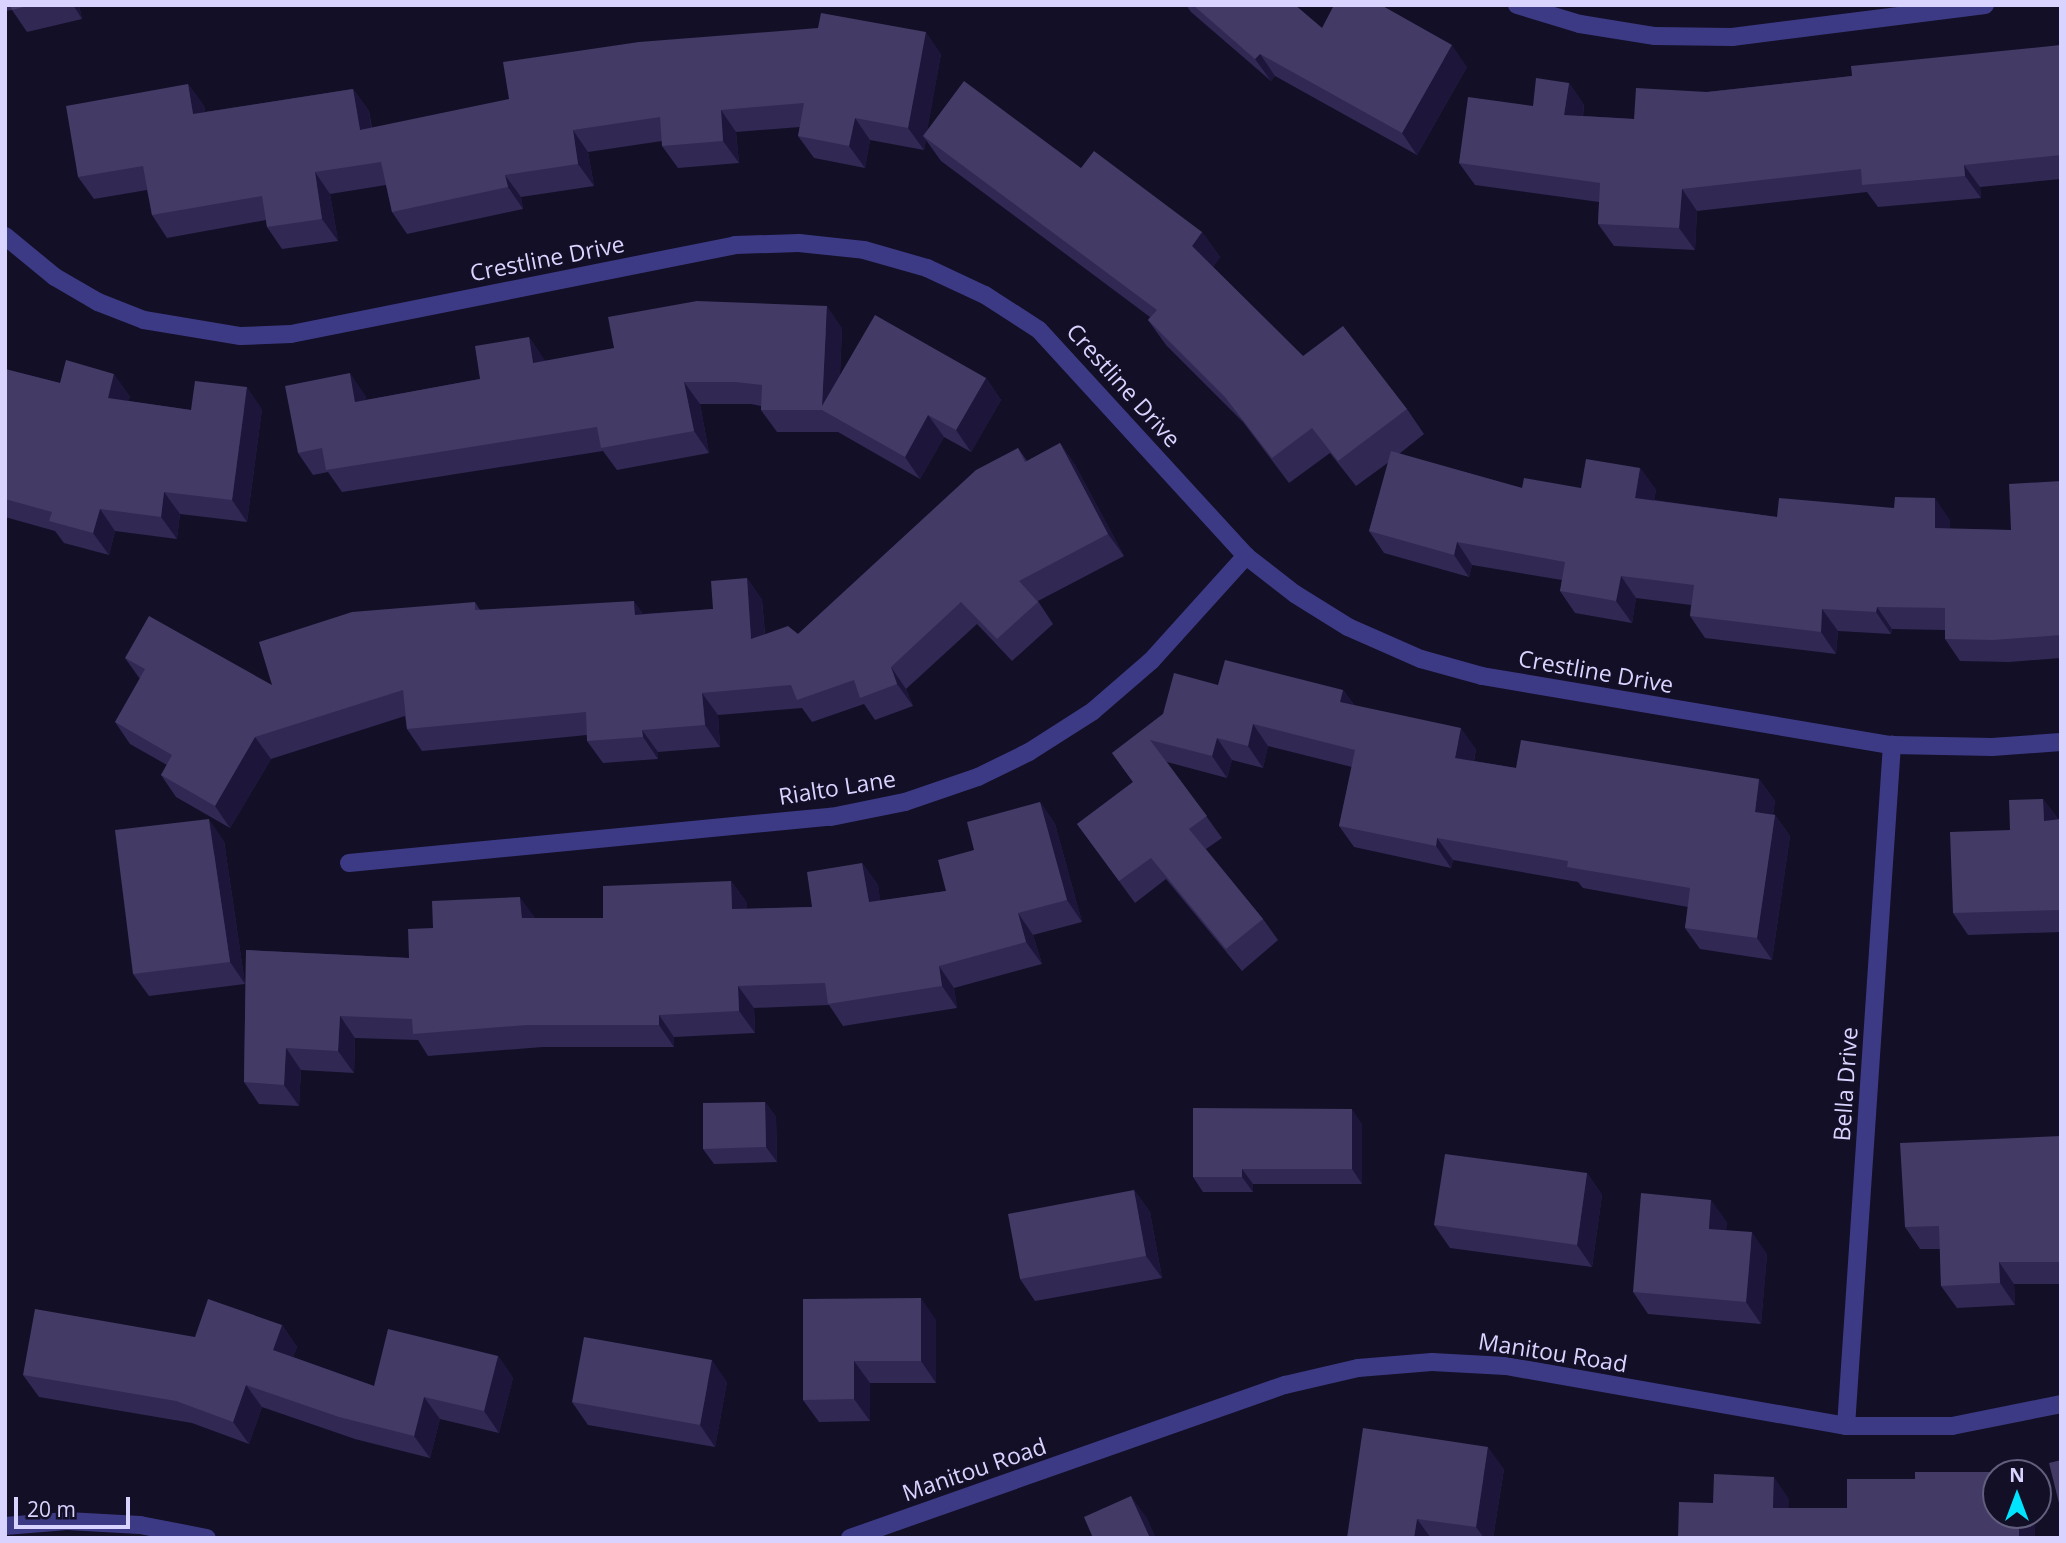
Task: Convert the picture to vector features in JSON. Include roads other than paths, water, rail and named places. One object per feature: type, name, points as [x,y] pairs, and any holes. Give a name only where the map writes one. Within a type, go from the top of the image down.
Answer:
[{"type":"street","points":[[1517,5],[1580,24],[1655,36],[1732,37],[1985,5]]},
{"type":"street","name":"Crestline Drive","points":[[5,236],[55,277],[98,302],[156,323],[241,336],[291,334],[735,245],[799,243],[864,250],[939,273],[985,295],[1039,330],[1246,556],[1295,594],[1348,627],[1421,659],[1482,676],[1892,745],[1992,747],[2061,741]]},
{"type":"street","name":"Rialto Lane","points":[[349,863],[831,817],[905,803],[978,778],[1030,752],[1093,711],[1151,661],[1246,556]]},
{"type":"street","name":"Bella Drive","points":[[1846,1426],[1892,745]]},
{"type":"street","name":"Manitou Road","points":[[850,1538],[893,1531],[1285,1385],[1359,1368],[1432,1362],[1506,1366],[1846,1426],[1952,1426],[2061,1404]]},
{"type":"street","points":[[5,1526],[91,1522],[140,1525],[207,1538]]}]
